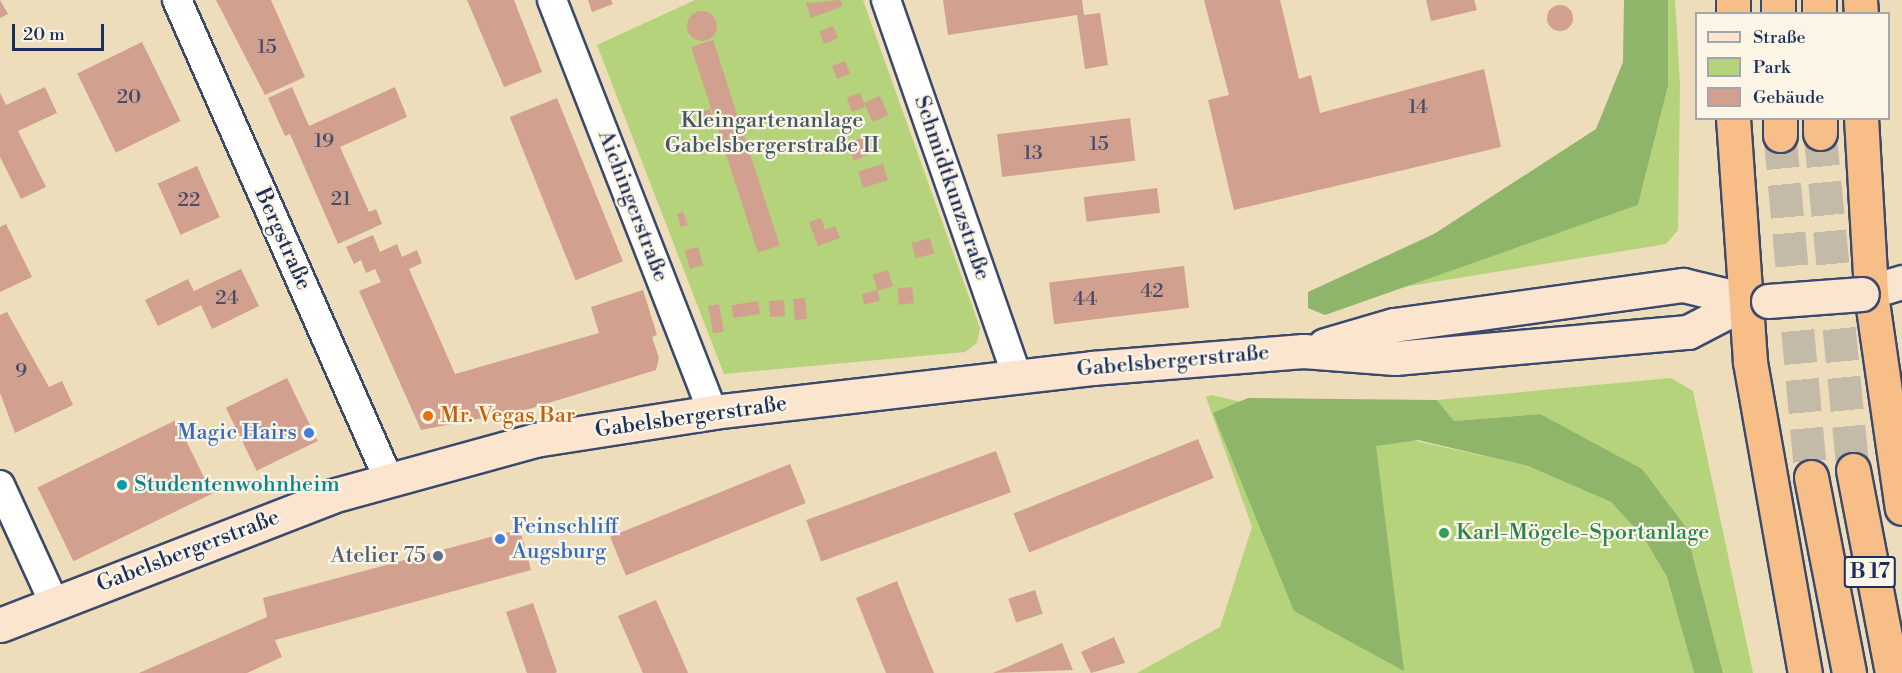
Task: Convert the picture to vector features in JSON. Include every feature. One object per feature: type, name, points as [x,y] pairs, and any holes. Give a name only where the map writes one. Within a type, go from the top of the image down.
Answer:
[{"type":"highway","points":[[1733,120],[1756,302],[1769,489],[1805,673]]},
{"type":"highway","points":[[1861,120],[1867,294],[1902,508]]},
{"type":"highway","name":"B 17","points":[[1853,470],[1892,673]]},
{"type":"highway","name":"B 17","points":[[1811,477],[1849,673]]},
{"type":"street","name":"Bergstraße","points":[[177,0],[388,478]]},
{"type":"street","name":"Aichingerstraße","points":[[552,0],[713,412]]},
{"type":"street","name":"Schmidtkunzstraße","points":[[886,0],[1017,375]]},
{"type":"street","name":"Gabelsbergerstraße","points":[[1303,351],[1394,325],[1683,285],[1756,302],[1867,294],[1902,282]]},
{"type":"street","points":[[1867,294],[1902,309]]},
{"type":"street","name":"Gabelsbergerstraße","points":[[0,625],[204,542],[388,478],[535,440],[713,412],[1017,375],[1303,351],[1395,358],[1688,332],[1756,302]]},
{"type":"street","points":[[1,490],[54,603]]},
{"type":"green space","name":"Kleingartenanlage Gabelsbergerstraße II","points":[[695,0],[863,0],[980,328],[977,343],[965,352],[724,374],[597,45]]},
{"type":"green space","points":[[1624,0],[1668,0],[1668,86],[1638,205],[1325,315],[1308,308],[1308,292],[1434,234],[1596,129],[1623,62]]},
{"type":"green space","points":[[1668,0],[1675,0],[1680,84],[1678,230],[1666,244],[1397,288],[1638,205],[1668,86]]},
{"type":"green space","points":[[1671,378],[1693,391],[1753,673],[1723,673],[1685,526],[1540,414],[1454,421],[1437,400]]},
{"type":"green space","name":"Karl-Mögele-Sportanlage","points":[[1211,395],[1528,466],[1611,502],[1644,538],[1667,577],[1694,673],[1137,673],[1220,627],[1252,527],[1206,397]]},
{"type":"green space","points":[[1248,398],[1437,400],[1454,421],[1540,414],[1642,469],[1685,526],[1723,673],[1694,673],[1667,577],[1644,538],[1611,502],[1528,466],[1418,440],[1376,446],[1404,671],[1294,611],[1213,413]]},
{"type":"building","points":[[0,0],[8,14],[0,18]]},
{"type":"building","points":[[216,0],[271,0],[305,77],[265,95]]},
{"type":"building","points":[[467,0],[514,0],[542,72],[504,87]]},
{"type":"building","points":[[588,0],[611,0],[613,4],[592,12]]},
{"type":"building","points":[[840,0],[843,6],[811,18],[806,3]]},
{"type":"building","points":[[943,0],[1082,0],[1084,15],[1100,13],[1108,65],[1085,69],[1077,15],[948,35]]},
{"type":"building","points":[[1204,0],[1280,0],[1299,79],[1311,75],[1320,113],[1484,69],[1501,147],[1234,210],[1208,100],[1229,95]]},
{"type":"building","points":[[1426,0],[1474,0],[1477,10],[1431,21]]},
{"type":"building","points":[[1560,5],[1570,8],[1573,18],[1570,28],[1560,31],[1550,28],[1547,18],[1550,8]]},
{"type":"building","points":[[702,11],[713,15],[717,26],[713,37],[702,41],[691,37],[687,26],[691,15]]},
{"type":"building","points":[[833,26],[838,38],[824,44],[819,32]]},
{"type":"building","points":[[713,40],[780,245],[758,253],[691,47]]},
{"type":"building","points":[[142,42],[181,121],[116,153],[77,74]]},
{"type":"building","points":[[845,61],[850,74],[837,79],[832,66]]},
{"type":"building","points":[[45,87],[57,113],[18,131],[46,187],[21,199],[0,157],[0,93],[6,105]]},
{"type":"building","points":[[292,87],[309,126],[395,87],[407,117],[340,147],[369,212],[376,209],[382,224],[338,244],[290,134],[285,136],[268,98]]},
{"type":"building","points":[[860,93],[865,107],[852,112],[847,98]]},
{"type":"building","points":[[880,96],[888,115],[873,122],[864,103]]},
{"type":"building","points":[[557,98],[623,261],[576,280],[510,117]]},
{"type":"building","points":[[710,109],[714,122],[703,126],[699,113]]},
{"type":"building","points":[[1130,118],[1135,161],[1002,177],[997,134]]},
{"type":"building","points":[[864,137],[874,137],[879,149],[854,161],[847,143]]},
{"type":"building","points":[[883,164],[888,180],[863,188],[858,172]]},
{"type":"building","points":[[197,166],[220,217],[180,235],[158,183]]},
{"type":"building","points":[[1157,188],[1160,213],[1087,222],[1084,197]]},
{"type":"building","points":[[683,212],[688,225],[681,227],[677,214]]},
{"type":"building","points":[[821,218],[825,230],[835,226],[840,238],[818,246],[809,222]]},
{"type":"building","points":[[6,224],[32,277],[0,292],[0,227]]},
{"type":"building","points":[[373,235],[380,252],[397,244],[402,257],[417,250],[422,263],[409,269],[455,374],[599,333],[591,307],[643,290],[657,335],[652,337],[659,358],[656,370],[529,409],[421,430],[359,291],[381,282],[375,269],[366,273],[361,260],[354,264],[346,247]]},
{"type":"building","points":[[930,238],[934,253],[916,258],[912,243]]},
{"type":"building","points":[[698,247],[703,265],[690,269],[685,251]]},
{"type":"building","points":[[1184,266],[1189,308],[1054,324],[1049,283]]},
{"type":"building","points":[[241,269],[259,306],[212,329],[201,305],[158,326],[145,300],[188,279],[194,291]]},
{"type":"building","points":[[888,270],[893,286],[878,291],[873,275]]},
{"type":"building","points":[[912,287],[914,303],[899,305],[897,289]]},
{"type":"building","points":[[877,290],[880,301],[864,305],[862,294]]},
{"type":"building","points":[[805,298],[807,319],[795,320],[793,299]]},
{"type":"building","points":[[784,300],[785,316],[770,317],[769,301]]},
{"type":"building","points":[[758,301],[760,314],[733,318],[731,305]]},
{"type":"building","points":[[719,304],[724,332],[713,333],[708,306]]},
{"type":"building","points":[[7,312],[49,387],[62,381],[73,405],[15,433],[0,393],[0,315]]},
{"type":"building","points":[[287,378],[318,441],[257,471],[226,408]]},
{"type":"building","name":"Studentenwohnheim","points":[[176,420],[212,494],[74,561],[38,488]]},
{"type":"building","points":[[1198,439],[1214,478],[1029,552],[1013,514]]},
{"type":"building","points":[[996,451],[1011,492],[821,561],[806,520]]},
{"type":"building","points":[[790,464],[806,503],[626,576],[610,537]]},
{"type":"building","points":[[520,529],[531,570],[275,640],[282,657],[247,673],[139,673],[267,617],[263,598]]},
{"type":"building","points":[[897,581],[934,673],[886,673],[856,598]]},
{"type":"building","points":[[1035,590],[1043,614],[1016,622],[1008,599]]},
{"type":"building","points":[[656,600],[688,673],[643,673],[618,616]]},
{"type":"building","points":[[533,603],[557,672],[555,673],[527,673],[506,612]]},
{"type":"building","points":[[1114,637],[1125,663],[1091,673],[1081,652]]},
{"type":"building","points":[[1062,643],[1073,670],[993,673]]},
{"type":"tunnel","points":[[1820,133],[1853,470]]},
{"type":"tunnel","points":[[1780,135],[1811,477]]},
{"type":"place","name":"Mr. Vegas Bar","points":[[428,416]]},
{"type":"place","name":"Magic Hairs","points":[[309,433]]},
{"type":"place","name":"Studentenwohnheim","points":[[122,485]]},
{"type":"place","name":"Karl-Mögele-Sportanlage","points":[[1444,533]]},
{"type":"place","name":"Feinschliff Augsburg","points":[[500,539]]},
{"type":"place","name":"Atelier 75","points":[[438,556]]}]
